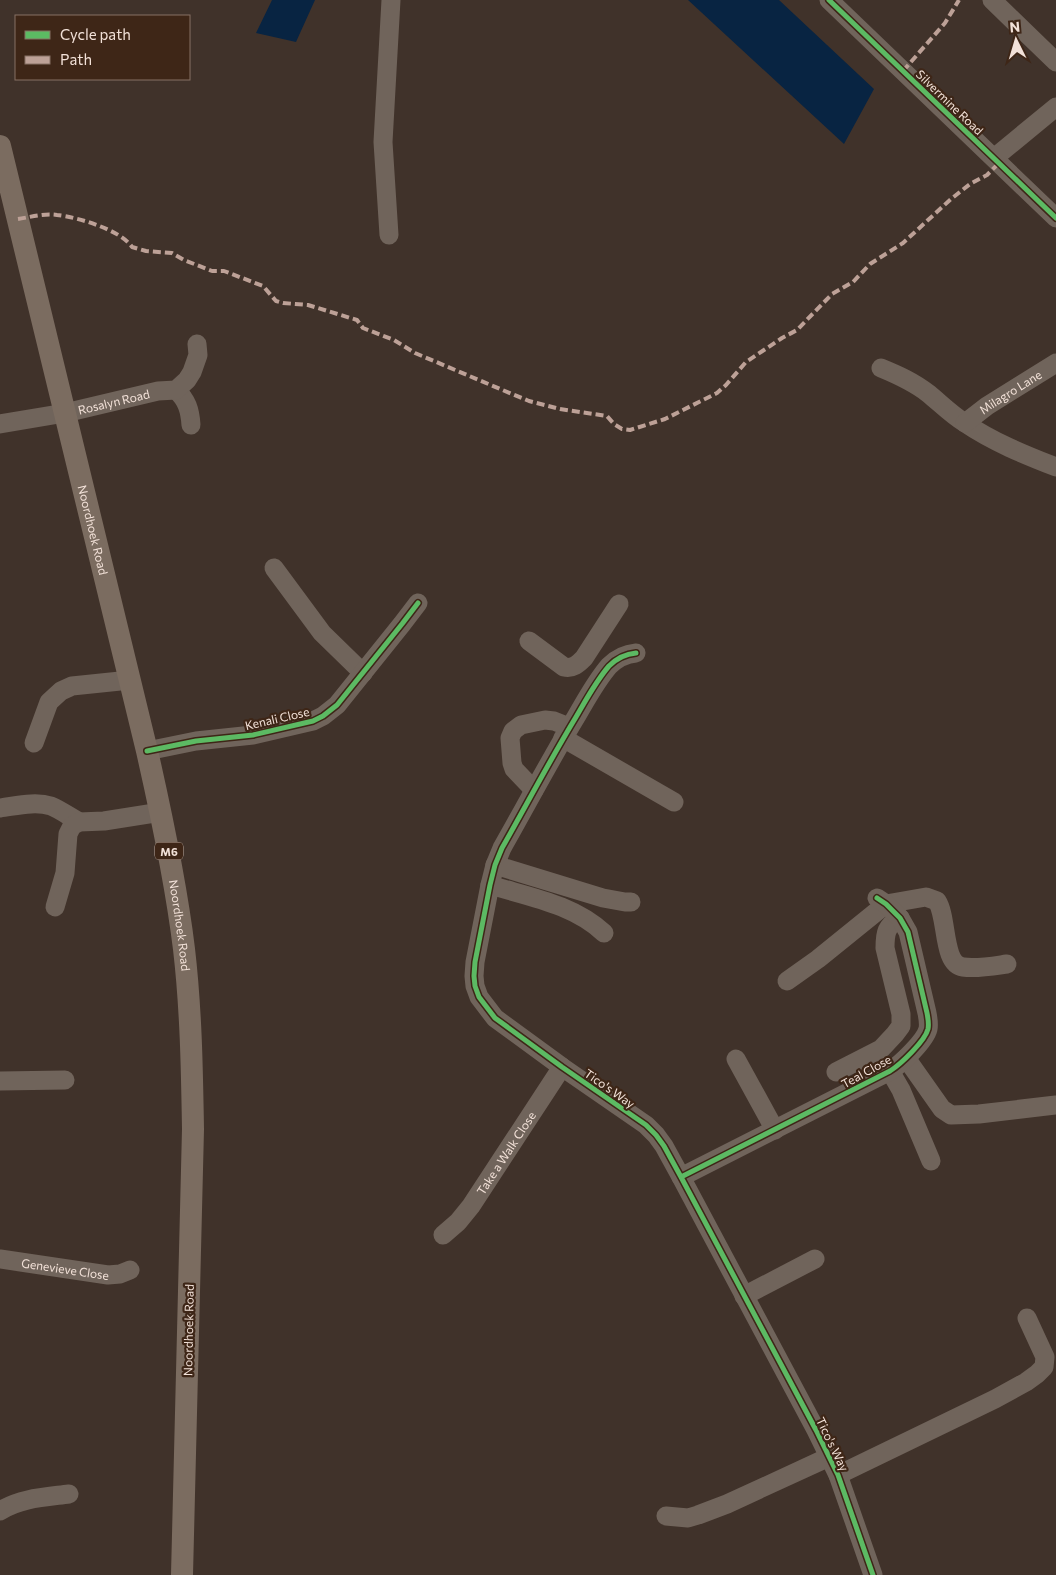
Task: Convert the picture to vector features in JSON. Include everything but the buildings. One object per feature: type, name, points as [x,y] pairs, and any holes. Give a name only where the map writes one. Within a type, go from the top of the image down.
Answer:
[{"type":"main road","name":"Noordhoek Road","points":[[0,146],[148,751],[175,888],[184,949],[192,1059],[191,1204],[182,1575]]},
{"type":"street","points":[[389,235],[383,142],[391,0]]},
{"type":"street","name":"Silvermine Road","points":[[828,0],[1056,218]]},
{"type":"street","points":[[992,0],[1056,62]]},
{"type":"street","points":[[994,158],[1056,107]]},
{"type":"street","points":[[191,425],[187,402],[176,390],[182,386],[192,372],[198,355],[197,344]]},
{"type":"street","name":"Milagro Lane","points":[[965,423],[987,406],[1056,363]]},
{"type":"street","name":"Milagro Lane","points":[[881,368],[913,383],[965,423],[1025,455],[1056,467]]},
{"type":"street","name":"Rosalyn Road","points":[[0,424],[65,413],[158,391],[176,390]]},
{"type":"street","points":[[274,568],[322,633],[363,672]]},
{"type":"street","name":"Kenali Close","points":[[148,751],[205,739],[253,735],[313,721],[331,711],[418,603]]},
{"type":"street","points":[[529,641],[564,667],[577,665],[584,658],[619,604]]},
{"type":"street","name":"Tico's Way","points":[[636,652],[619,658],[610,665],[598,681],[566,733],[502,848],[490,885],[474,976],[475,986],[478,997],[495,1018],[646,1125],[664,1146],[816,1430],[838,1476],[873,1575]]},
{"type":"street","points":[[584,658],[604,673]]},
{"type":"street","points":[[34,743],[49,702],[61,691],[72,686],[130,680]]},
{"type":"street","points":[[534,790],[514,769],[510,752],[510,738],[513,731],[521,725],[545,720],[554,721],[566,733],[674,802]]},
{"type":"street","points":[[0,808],[51,806],[79,822]]},
{"type":"street","points":[[54,908],[65,873],[68,834],[72,826],[79,822],[104,821],[161,812]]},
{"type":"street","points":[[495,865],[603,898],[631,902]]},
{"type":"street","points":[[490,885],[568,909],[593,923],[604,933]]},
{"type":"street","points":[[787,981],[818,959],[881,901],[926,898],[937,901],[944,921],[948,954],[956,965],[983,967],[1006,964]]},
{"type":"street","name":"Teal Close","points":[[681,1177],[890,1071],[906,1058],[925,1035],[928,1023],[908,932],[900,918],[881,901]]},
{"type":"street","points":[[836,1072],[881,1049],[900,1026],[901,1014],[884,948],[884,940],[889,926],[900,918]]},
{"type":"street","points":[[906,1058],[942,1109],[951,1116],[1056,1105]]},
{"type":"street","points":[[736,1059],[775,1130]]},
{"type":"street","name":"Take a Walk Close","points":[[443,1235],[458,1222],[471,1206],[562,1067]]},
{"type":"street","points":[[890,1071],[901,1090],[931,1161]]},
{"type":"street","points":[[0,1081],[65,1080]]},
{"type":"street","points":[[744,1296],[815,1259]]},
{"type":"street","name":"Genevieve Close","points":[[0,1260],[108,1275],[120,1274],[130,1270]]},
{"type":"street","points":[[838,1476],[995,1399],[1037,1374],[1044,1367],[1045,1357],[1027,1318]]},
{"type":"street","points":[[666,1516],[679,1518],[698,1515],[829,1458]]},
{"type":"street","points":[[0,1511],[7,1506],[30,1500],[68,1494]]},
{"type":"water","points":[[272,0],[315,0],[296,42],[256,33]]},
{"type":"water","points":[[688,0],[779,0],[874,89],[844,144]]},
{"type":"marked path","points":[[903,71],[945,23],[959,0]]},
{"type":"marked path","points":[[18,219],[42,215],[66,216],[98,225],[118,235],[132,247],[146,251],[172,253],[212,271],[224,271],[263,286],[276,301],[308,305],[357,320],[363,328],[394,340],[415,353],[529,401],[560,409],[607,416],[622,429],[630,430],[665,419],[717,393],[746,362],[797,330],[832,294],[853,282],[870,264],[903,243],[951,199],[970,184],[987,175],[999,163]]},
{"type":"cycle path","points":[[829,0],[1056,218]]},
{"type":"cycle path","points":[[147,751],[196,741],[253,735],[313,721],[323,716],[337,705],[418,603]]},
{"type":"cycle path","points":[[636,653],[625,655],[615,661],[600,678],[557,749],[502,848],[490,885],[475,962],[475,986],[479,997],[495,1018],[646,1125],[664,1146],[816,1430],[838,1475],[873,1575]]},
{"type":"cycle path","points":[[681,1177],[890,1071],[918,1046],[928,1029],[928,1019],[908,932],[900,918],[877,898]]}]
